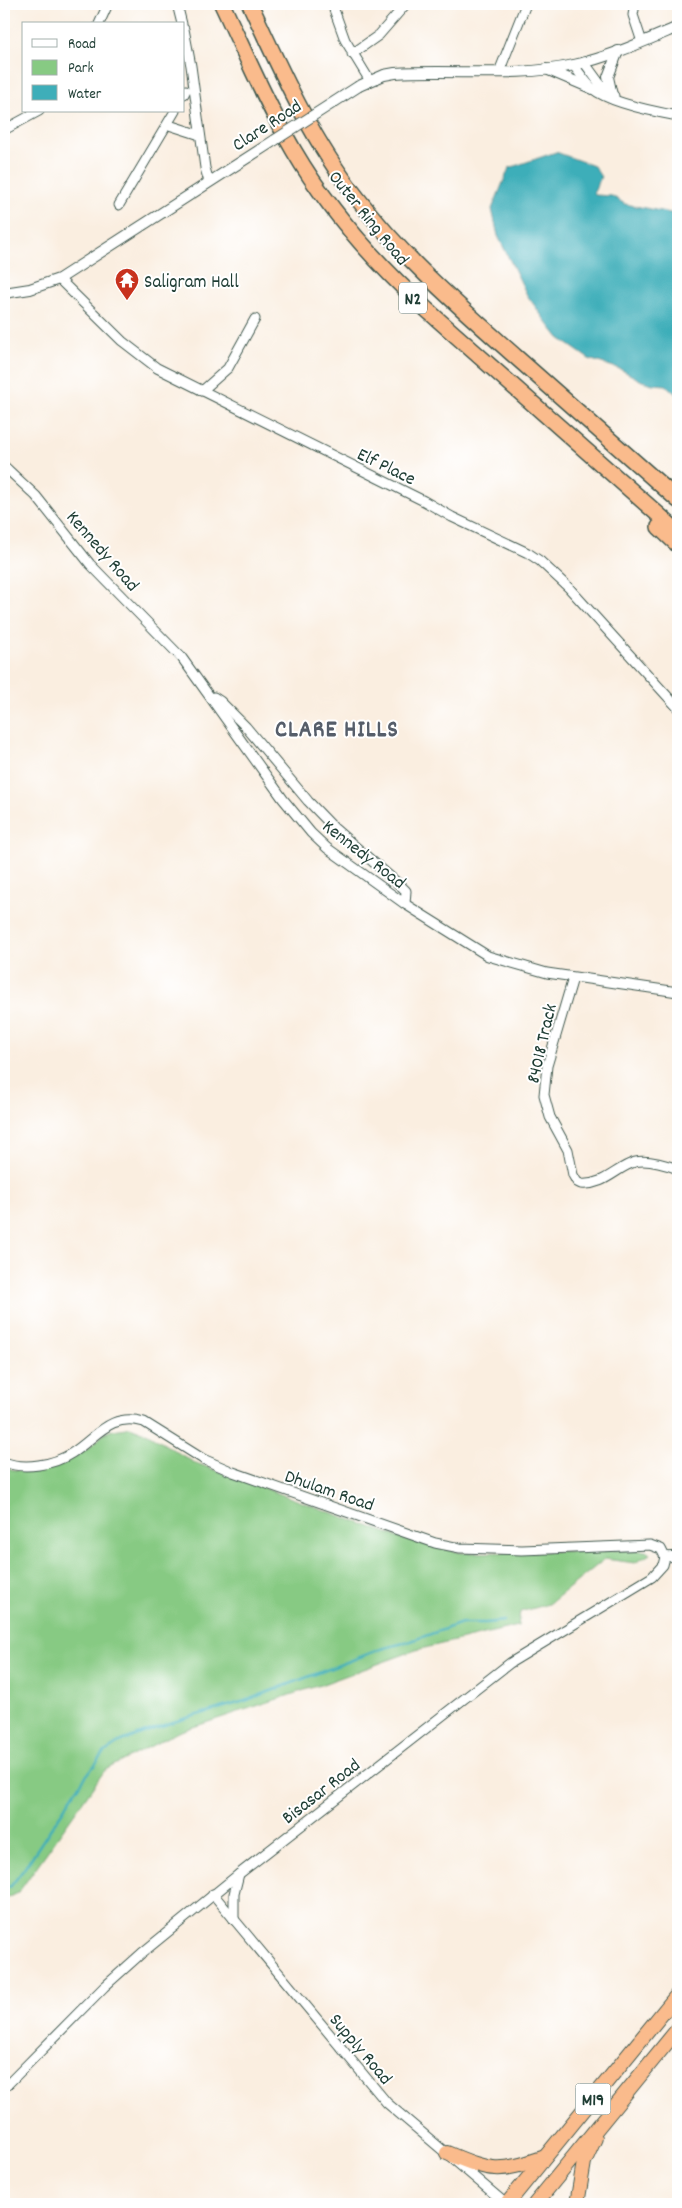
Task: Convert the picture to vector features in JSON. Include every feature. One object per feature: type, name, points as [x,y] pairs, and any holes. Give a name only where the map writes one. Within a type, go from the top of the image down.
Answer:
[{"type":"highway","name":"Outer Ring Road","points":[[222,4],[294,152],[339,216],[364,246],[390,276],[426,309],[678,532]]},
{"type":"highway","name":"Outer Ring Road","points":[[250,4],[317,138],[357,198],[387,235],[447,296],[678,500]]},
{"type":"highway","points":[[620,481],[635,506],[678,545]]},
{"type":"highway","name":"M19","points":[[506,2204],[678,1994]]},
{"type":"highway","name":"M19","points":[[534,2204],[678,2029]]},
{"type":"highway","points":[[577,2204],[584,2162],[608,2113]]},
{"type":"highway","points":[[447,2153],[486,2168],[500,2170],[545,2157]]},
{"type":"street","points":[[100,22],[108,4]]},
{"type":"street","points":[[177,4],[182,22]]},
{"type":"street","points":[[332,4],[352,54],[370,81]]},
{"type":"street","points":[[352,54],[379,35],[406,4]]},
{"type":"street","points":[[499,72],[526,4]]},
{"type":"street","points":[[635,4],[633,15],[642,42]]},
{"type":"street","name":"Clare Road","points":[[4,293],[30,290],[60,279],[359,86],[370,81],[390,74],[414,72],[499,72],[573,65],[618,51],[678,27]]},
{"type":"street","points":[[185,34],[205,168],[209,182]]},
{"type":"street","points":[[616,98],[608,77],[618,51]]},
{"type":"street","points":[[584,62],[600,84],[616,98]]},
{"type":"street","points":[[573,65],[593,89]]},
{"type":"street","points":[[545,69],[616,98],[678,116]]},
{"type":"street","points":[[4,130],[37,112]]},
{"type":"street","points":[[119,205],[169,125],[175,112]]},
{"type":"street","name":"Clare Road","points":[[169,125],[182,131],[200,135]]},
{"type":"street","name":"Elf Place","points":[[60,279],[131,350],[157,368],[533,556],[568,588],[678,708]]},
{"type":"street","points":[[202,391],[228,368],[255,320]]},
{"type":"street","name":"Kennedy Road","points":[[4,466],[36,496],[90,564],[182,658],[283,799],[311,833],[327,848],[404,904],[488,956],[518,966],[574,978],[678,992]]},
{"type":"street","points":[[210,696],[220,701],[246,727],[308,801],[335,829],[402,886],[406,891],[404,904]]},
{"type":"street","name":"84018 Track","points":[[574,978],[547,1066],[544,1095],[553,1123],[568,1150],[575,1180],[581,1184],[588,1184],[610,1176],[632,1163],[640,1161],[678,1169]]},
{"type":"street","name":"Dhulam Road","points":[[4,1462],[20,1465],[52,1462],[71,1454],[112,1423],[133,1419],[144,1422],[203,1459],[233,1472],[435,1543],[480,1550],[650,1545],[661,1549],[664,1557]]},
{"type":"street","points":[[664,1557],[678,1556]]},
{"type":"street","name":"Bisasar Road","points":[[4,2088],[104,1988],[162,1935],[510,1663],[652,1577],[663,1565],[664,1557]]},
{"type":"street","points":[[235,1921],[234,1894],[239,1874]]},
{"type":"street","name":"Supply Road","points":[[213,1894],[387,2103],[506,2204]]},
{"type":"green space","points":[[130,1427],[148,1434],[193,1462],[406,1540],[463,1553],[631,1550],[646,1551],[650,1554],[635,1563],[605,1559],[549,1604],[520,1612],[518,1626],[416,1650],[323,1684],[178,1732],[105,1770],[18,1893],[4,1900],[4,1467],[26,1471],[48,1468],[80,1454],[107,1432]]},
{"type":"water","points":[[556,152],[594,166],[601,177],[594,192],[595,195],[612,196],[625,204],[671,213],[678,218],[678,396],[666,385],[642,381],[620,369],[589,359],[559,338],[527,295],[498,236],[492,209],[509,168]]},
{"type":"waterway","points":[[4,1889],[11,1886],[24,1869],[83,1780],[105,1752],[122,1741],[170,1723],[245,1701],[381,1649],[411,1641],[462,1623],[504,1621]]},
{"type":"place","name":"Saligram Hall","points":[[127,301]]},
{"type":"district","name":"CLARE HILLS","points":[[337,728]]}]
